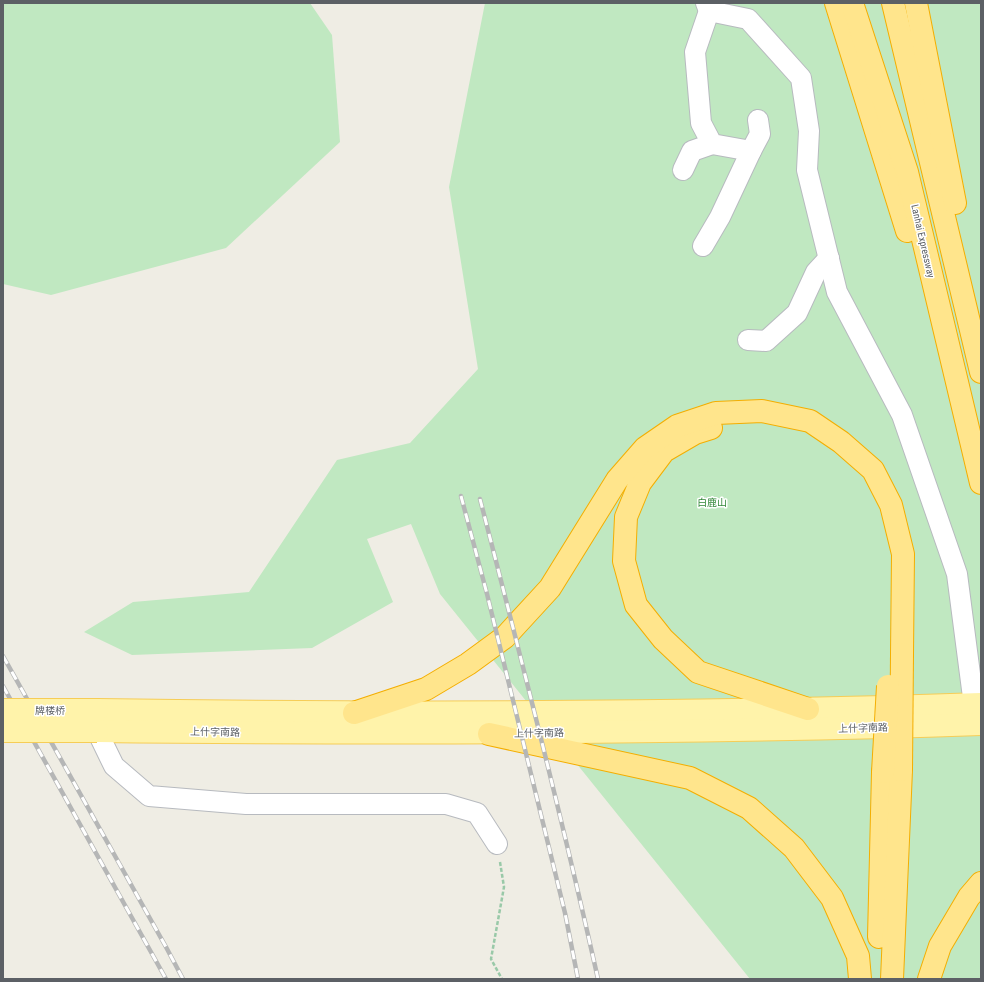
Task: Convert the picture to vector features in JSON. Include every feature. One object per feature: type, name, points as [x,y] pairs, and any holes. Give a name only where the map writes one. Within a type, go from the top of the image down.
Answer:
[{"type":"highway","points":[[836,3],[967,424]]},
{"type":"highway","name":"Lanhai Expressway","points":[[852,3],[907,172],[981,483]]},
{"type":"highway","points":[[893,3],[981,372]]},
{"type":"highway","points":[[916,3],[948,162],[981,344]]},
{"type":"highway","points":[[354,714],[426,689],[468,664],[504,636],[550,588],[617,480],[645,448],[677,426],[716,413],[762,411],[810,421],[841,442],[873,470],[891,505],[903,554],[896,656],[892,771],[878,979]]},
{"type":"highway","points":[[808,709],[698,672],[663,639],[636,605],[624,561],[626,517],[640,483],[664,451],[695,433],[734,421],[773,424],[806,434],[834,453],[864,479],[880,515],[892,561],[896,656]]},
{"type":"highway","points":[[489,734],[690,778],[749,808],[794,848],[832,898],[858,956],[860,979]]},
{"type":"highway","points":[[892,771],[892,979]]},
{"type":"highway","points":[[929,979],[940,946],[968,897],[981,883]]},
{"type":"main road","name":"上什字南路","points":[[97,721],[354,714],[808,709],[979,711]]},
{"type":"main road","name":"牌楼桥","points":[[3,710],[97,721]]},
{"type":"main road","name":"上什字南路","points":[[97,721],[326,733],[489,734],[835,729],[979,711]]},
{"type":"main road","name":"牌楼桥","points":[[3,731],[97,721]]},
{"type":"street","points":[[712,144],[701,123],[695,52],[708,7],[748,19],[802,78],[809,132],[807,170],[837,292],[902,415],[956,574],[979,711]]},
{"type":"street","points":[[703,246],[720,217],[760,134],[758,120]]},
{"type":"street","points":[[683,170],[692,151],[712,144],[751,151]]},
{"type":"street","points":[[748,340],[766,341],[797,313],[816,272],[829,258]]},
{"type":"street","points":[[97,721],[114,766],[149,796],[246,804],[446,804],[477,813],[497,844]]},
{"type":"path","points":[[497,844],[504,887],[490,959],[502,979]]},
{"type":"green space","points":[[3,3],[310,3],[332,35],[340,142],[226,248],[51,295],[3,284]]},
{"type":"green space","name":"白鹿山","points":[[485,3],[981,3],[981,979],[750,979],[440,594],[411,524],[367,539],[393,602],[312,648],[132,655],[84,632],[133,602],[249,592],[337,460],[410,443],[478,369],[449,187]]},
{"type":"railway","points":[[461,496],[487,594],[565,913],[578,979]]},
{"type":"railway","points":[[480,499],[556,798],[598,979]]},
{"type":"railway","points":[[3,656],[183,979]]},
{"type":"railway","points":[[3,686],[166,979]]}]
